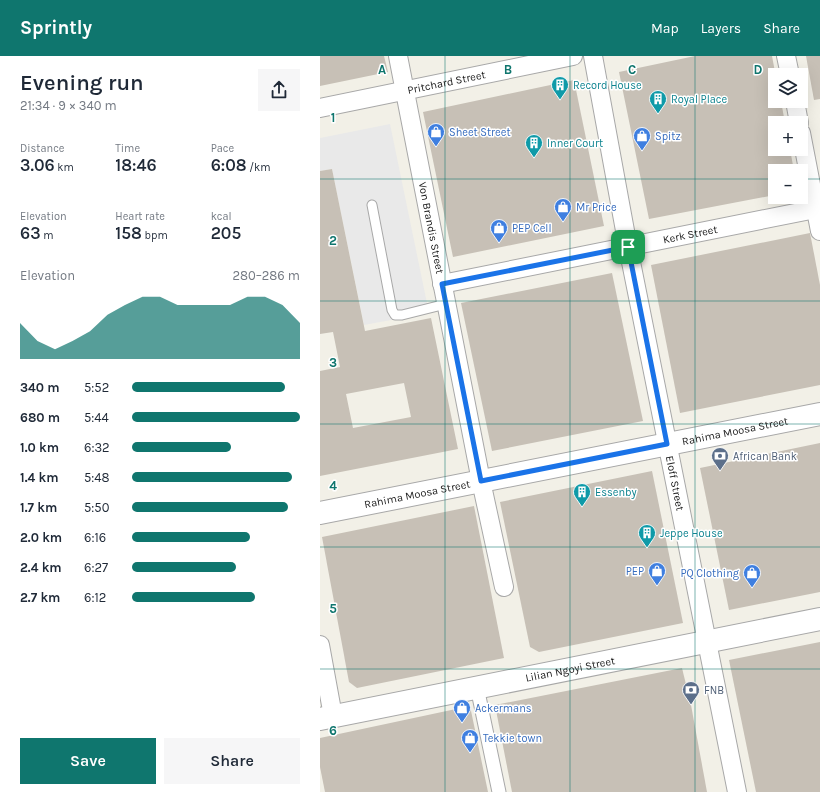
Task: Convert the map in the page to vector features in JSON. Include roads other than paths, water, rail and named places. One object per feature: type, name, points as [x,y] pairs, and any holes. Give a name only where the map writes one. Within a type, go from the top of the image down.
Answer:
[{"type":"street","name":"Von Brandis Street","points":[[398,56],[481,481],[504,587]]},
{"type":"street","name":"Pritchard Street","points":[[320,108],[573,56]]},
{"type":"street","name":"Eloff Street","points":[[593,56],[628,247],[737,792]]},
{"type":"street","points":[[786,56],[789,68]]},
{"type":"street","points":[[806,156],[818,208],[820,231]]},
{"type":"street","name":"Kerk Street","points":[[442,284],[818,208]]},
{"type":"street","name":"Rahima Moosa Street","points":[[320,513],[820,414]]},
{"type":"street","name":"Lilian Ngoyi Street","points":[[327,717],[820,619]]},
{"type":"street","points":[[320,645],[327,717]]},
{"type":"street","points":[[477,687],[499,792]]},
{"type":"lane","points":[[372,205],[392,310],[395,315],[402,315],[446,304]]},
{"type":"place","name":"Record House","points":[[560,100]]},
{"type":"place","name":"Royal Place","points":[[658,114]]},
{"type":"place","name":"Sheet Street","points":[[436,147]]},
{"type":"place","name":"Spitz","points":[[642,151]]},
{"type":"place","name":"Inner Court","points":[[534,158]]},
{"type":"place","name":"Mr Price","points":[[563,222]]},
{"type":"place","name":"PEP Cell","points":[[499,243]]},
{"type":"place","name":"African Bank","points":[[720,471]]},
{"type":"place","name":"Essenby","points":[[582,507]]},
{"type":"place","name":"Jeppe House","points":[[647,548]]},
{"type":"place","name":"PEP","points":[[657,586]]},
{"type":"place","name":"PQ Clothing","points":[[752,588]]},
{"type":"place","name":"FNB","points":[[691,705]]},
{"type":"place","name":"Ackermans","points":[[462,723]]},
{"type":"place","name":"Tekkie town","points":[[470,753]]}]
